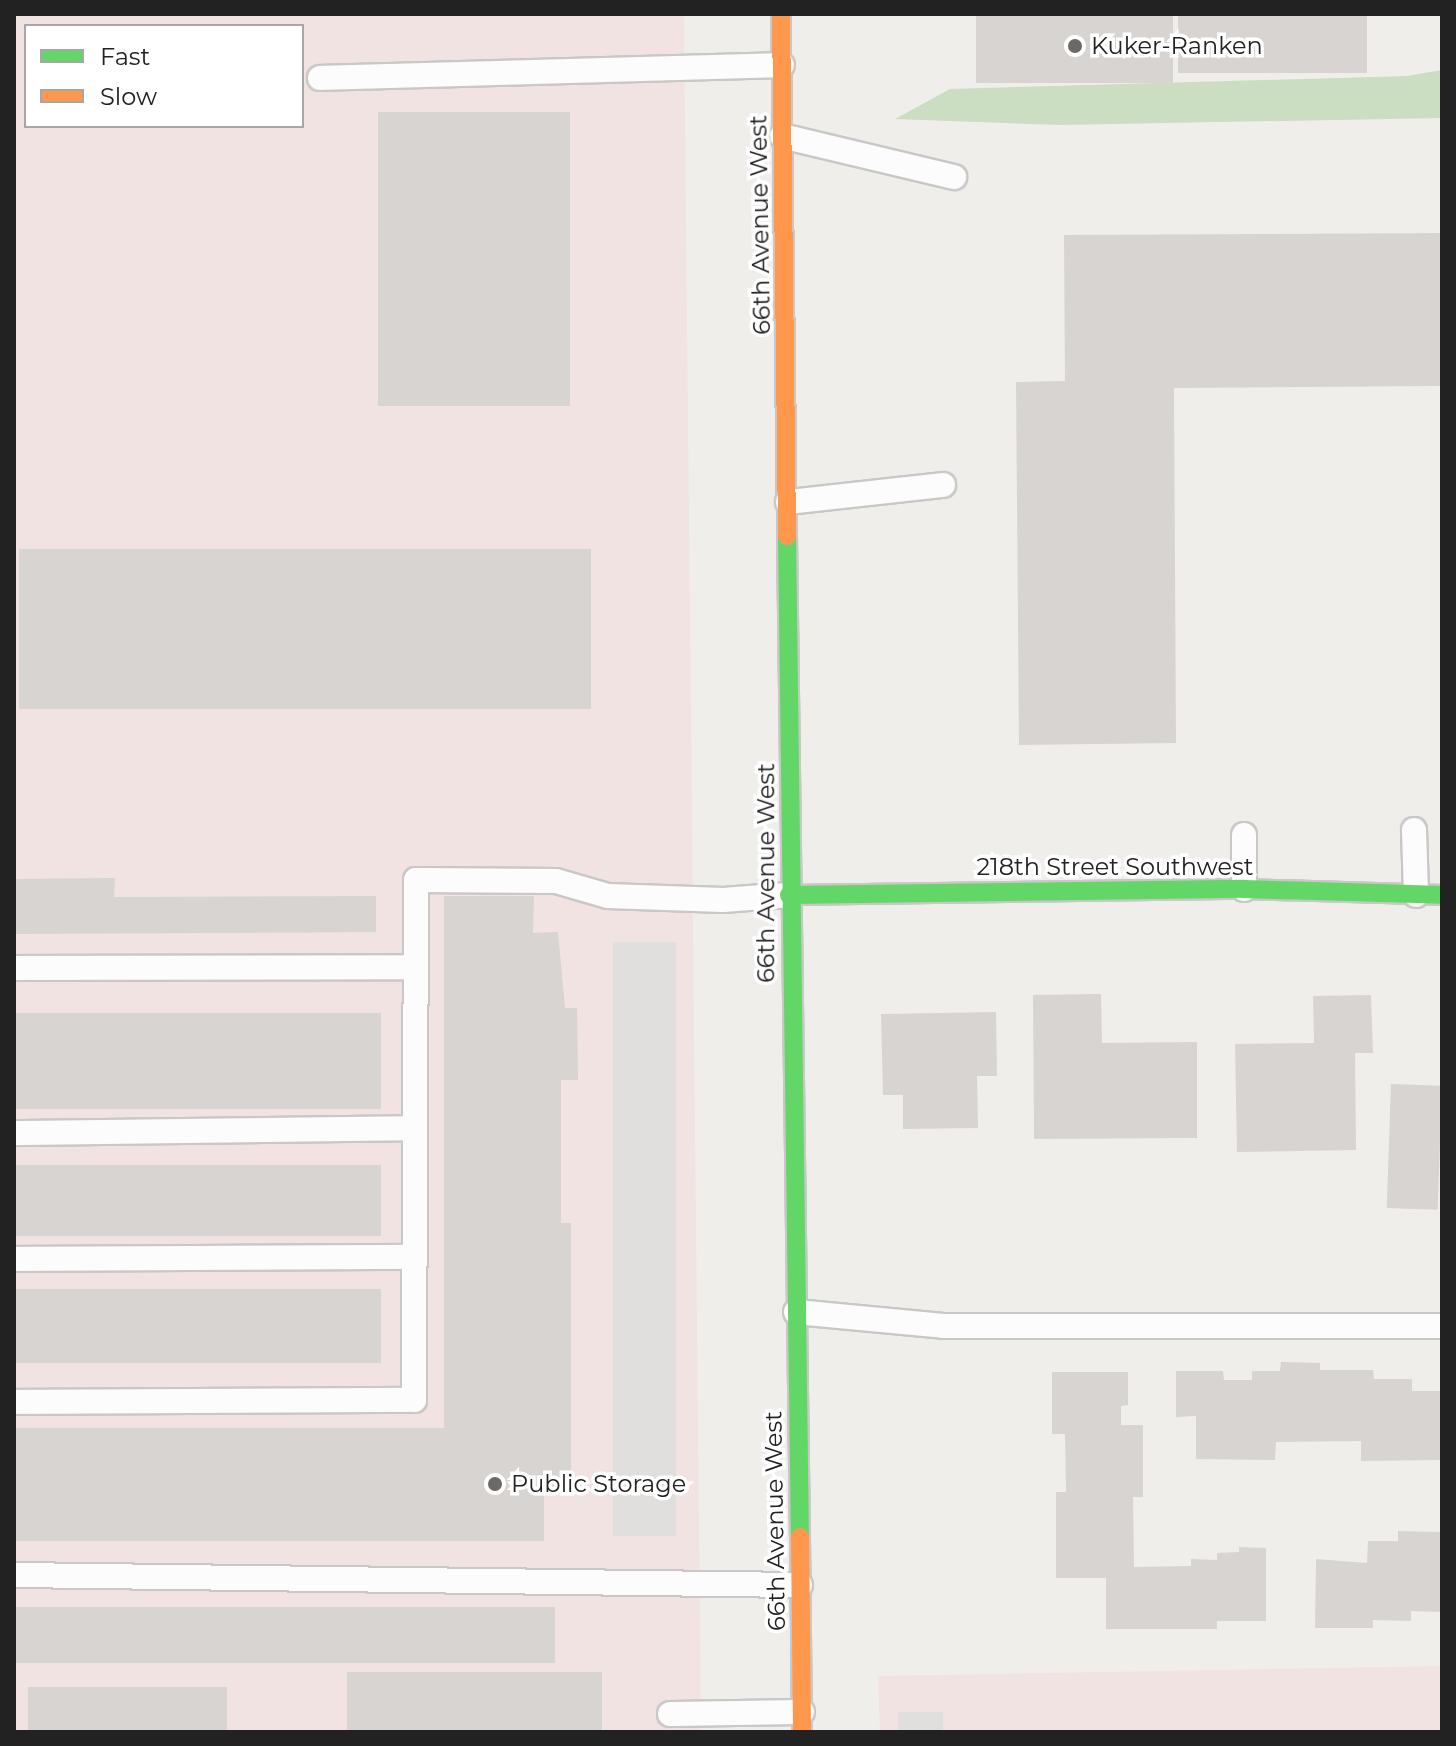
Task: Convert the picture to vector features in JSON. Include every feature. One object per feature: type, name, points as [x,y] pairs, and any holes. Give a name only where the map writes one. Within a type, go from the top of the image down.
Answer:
[{"type":"main road","name":"66th Avenue West","points":[[781,14],[788,502],[789,895],[802,1722]]},
{"type":"main road","name":"218th Street Southwest","points":[[789,895],[1244,889],[1442,895]]},
{"type":"lane","points":[[320,78],[782,65]]},
{"type":"lane","points":[[782,136],[954,177]]},
{"type":"lane","points":[[788,502],[943,485]]},
{"type":"lane","points":[[1414,830],[1416,895]]},
{"type":"lane","points":[[1244,835],[1244,889]]},
{"type":"lane","points":[[14,1402],[414,1400],[416,880],[556,881],[622,897],[723,900],[789,895]]},
{"type":"lane","points":[[14,968],[416,967]]},
{"type":"lane","points":[[14,1133],[415,1128]]},
{"type":"lane","points":[[14,1259],[414,1257]]},
{"type":"lane","points":[[796,1312],[943,1326],[1442,1326]]},
{"type":"lane","points":[[14,1575],[800,1585]]},
{"type":"lane","points":[[670,1714],[802,1722]]},
{"type":"shaded area","points":[[14,14],[684,14],[701,1732],[14,1732]]},
{"type":"shaded area","points":[[613,942],[676,942],[676,1536],[613,1536]]},
{"type":"shaded area","points":[[1442,1666],[1442,1732],[880,1732],[878,1676]]},
{"type":"shaded area","points":[[898,1712],[943,1712],[943,1732],[898,1732]]},
{"type":"green space","points":[[1442,70],[1442,118],[1060,125],[895,119],[950,89],[1407,76]]},
{"type":"building","name":"Kuker-Ranken","points":[[976,14],[1173,14],[1173,83],[976,83]]},
{"type":"building","points":[[1178,14],[1367,14],[1367,73],[1178,73]]},
{"type":"building","points":[[378,112],[570,112],[570,406],[378,406]]},
{"type":"building","points":[[1442,233],[1442,386],[1174,388],[1176,743],[1019,745],[1016,382],[1065,381],[1064,235]]},
{"type":"building","points":[[19,549],[591,549],[591,709],[19,709]]},
{"type":"building","points":[[115,878],[114,897],[376,896],[376,932],[14,934],[14,879]]},
{"type":"building","points":[[444,896],[534,896],[533,933],[558,932],[565,1008],[577,1008],[578,1080],[561,1080],[561,1223],[571,1223],[571,1493],[544,1493],[544,1541],[14,1541],[14,1428],[444,1428]]},
{"type":"building","points":[[1101,994],[1102,1043],[1197,1042],[1197,1138],[1034,1139],[1033,995]]},
{"type":"building","points":[[1371,995],[1373,1053],[1355,1053],[1356,1150],[1237,1152],[1235,1044],[1314,1043],[1313,996]]},
{"type":"building","points":[[996,1012],[997,1076],[977,1076],[978,1128],[903,1129],[903,1095],[883,1095],[881,1014]]},
{"type":"building","points":[[14,1013],[381,1013],[381,1109],[14,1109]]},
{"type":"building","points":[[1391,1084],[1442,1086],[1438,1210],[1387,1208]]},
{"type":"building","points":[[14,1165],[381,1165],[381,1236],[14,1236]]},
{"type":"building","points":[[14,1289],[381,1289],[381,1363],[14,1363]]},
{"type":"building","points":[[1281,1362],[1320,1363],[1320,1370],[1373,1370],[1374,1379],[1412,1379],[1412,1391],[1442,1391],[1442,1460],[1361,1461],[1361,1441],[1276,1442],[1275,1460],[1196,1459],[1196,1416],[1176,1417],[1176,1371],[1223,1371],[1224,1380],[1252,1380],[1252,1371],[1280,1371]]},
{"type":"building","points":[[1052,1372],[1128,1372],[1128,1405],[1121,1406],[1121,1425],[1143,1425],[1143,1497],[1133,1497],[1134,1567],[1191,1566],[1191,1559],[1217,1560],[1217,1553],[1239,1552],[1239,1547],[1266,1548],[1266,1621],[1217,1621],[1217,1629],[1106,1629],[1106,1578],[1056,1578],[1056,1492],[1066,1492],[1065,1434],[1052,1434]]},
{"type":"building","points":[[1398,1531],[1442,1532],[1442,1612],[1411,1611],[1411,1621],[1373,1620],[1373,1628],[1315,1628],[1316,1559],[1367,1563],[1368,1541],[1398,1541]]},
{"type":"building","points":[[14,1607],[555,1607],[555,1663],[14,1663]]},
{"type":"building","points":[[347,1672],[602,1672],[602,1732],[347,1732]]},
{"type":"building","points":[[28,1687],[227,1687],[227,1732],[28,1732]]},
{"type":"traffic: fast","points":[[787,536],[800,1537]]},
{"type":"traffic: fast","points":[[789,895],[1244,889],[1442,895]]},
{"type":"traffic: slow","points":[[781,14],[787,536]]},
{"type":"traffic: slow","points":[[800,1537],[802,1732]]},
{"type":"place","name":"Kuker-Ranken","points":[[1075,46]]},
{"type":"place","name":"Public Storage","points":[[495,1484]]}]
